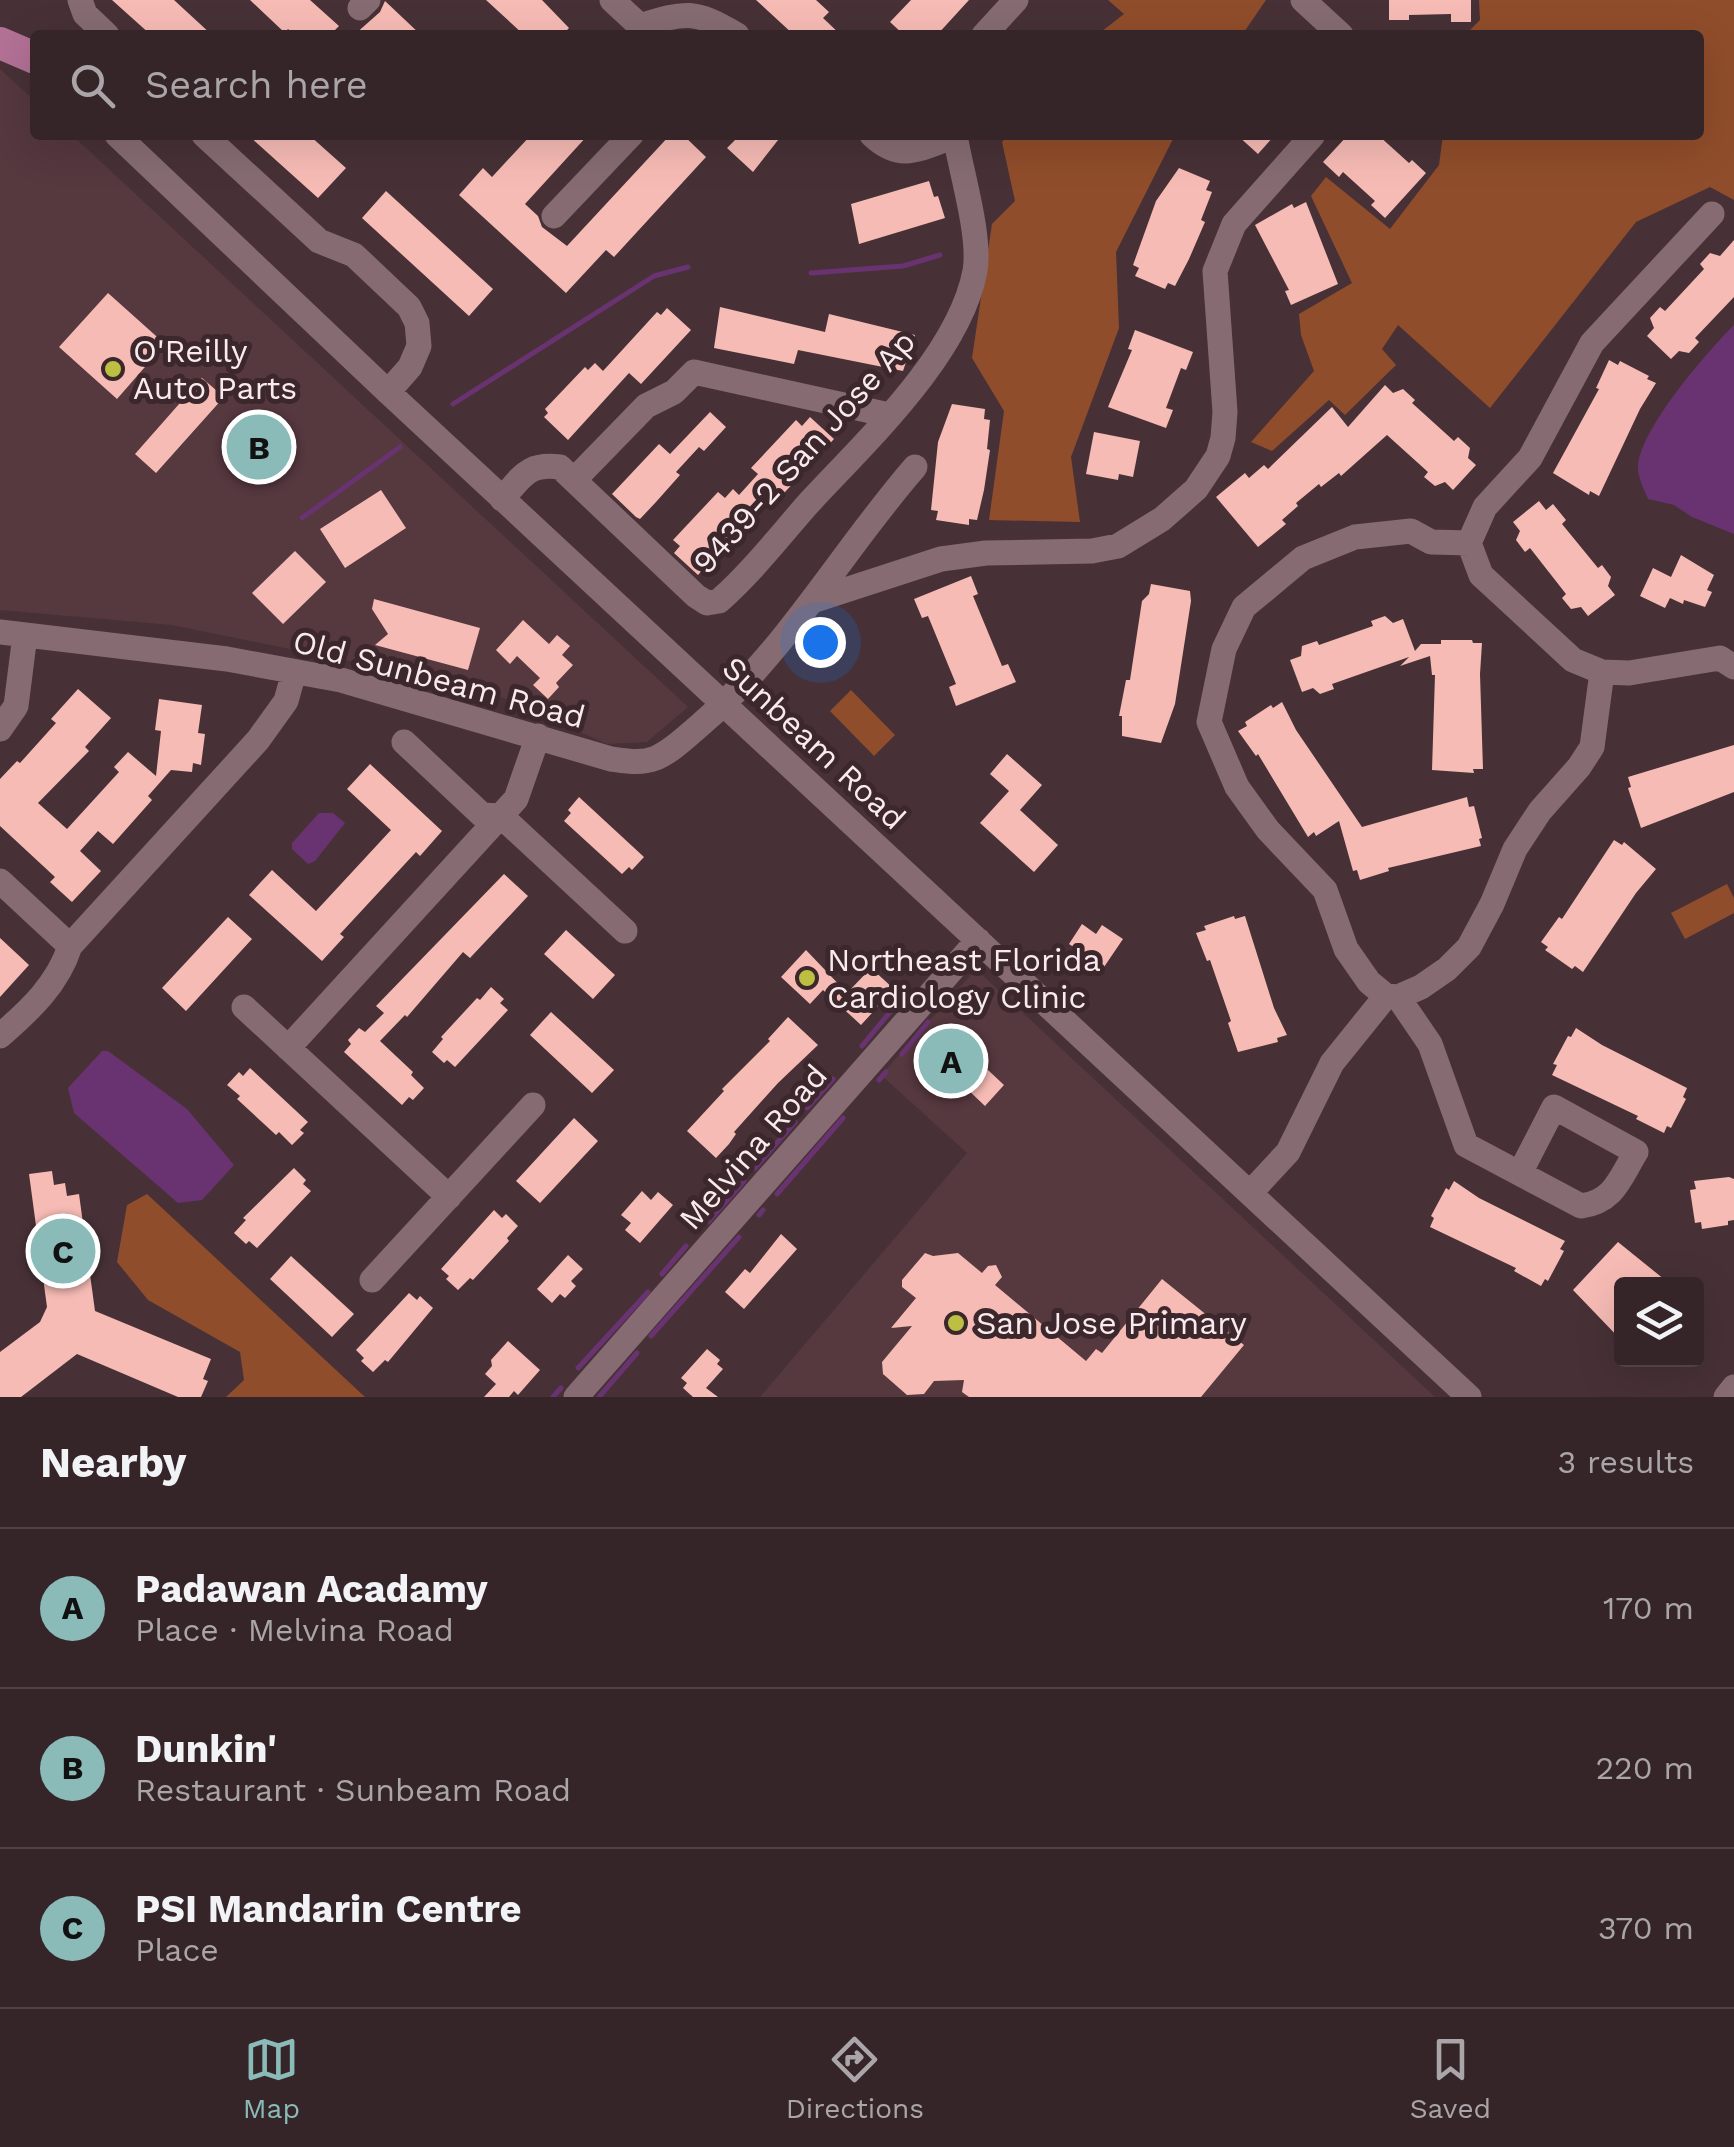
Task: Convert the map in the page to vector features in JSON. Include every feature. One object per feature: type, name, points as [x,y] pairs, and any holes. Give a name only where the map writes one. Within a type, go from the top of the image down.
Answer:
[{"type":"main road","points":[[0,44],[30,55]]},
{"type":"street","points":[[80,0],[85,14],[102,30]]},
{"type":"street","points":[[612,0],[639,30],[690,6],[728,30]]},
{"type":"street","points":[[989,30],[1016,0]]},
{"type":"street","points":[[1303,0],[1336,30]]},
{"type":"street","points":[[0,24],[30,52]]},
{"type":"street","name":"Sunbeam Road","points":[[122,140],[978,940],[1258,1184],[1469,1397]]},
{"type":"street","points":[[209,140],[319,241],[354,255],[408,307],[417,323],[419,346],[410,367],[388,392]]},
{"type":"street","points":[[554,216],[626,140]]},
{"type":"street","points":[[878,140],[894,152],[907,153],[942,140]]},
{"type":"street","name":"9439-2 San Jose Ap","points":[[574,480],[696,596],[708,603],[719,601],[889,415],[939,353],[960,316],[975,270],[976,247],[956,140]]},
{"type":"street","points":[[815,600],[940,559],[986,553],[1092,551],[1118,546],[1162,518],[1196,488],[1218,456],[1223,438],[1225,412],[1215,271],[1234,224],[1310,140]]},
{"type":"street","points":[[1712,214],[1592,342],[1530,458],[1484,508],[1469,543],[1481,575],[1573,660],[1602,672],[1629,674],[1720,658],[1734,667]]},
{"type":"street","points":[[502,498],[528,471],[540,465],[560,467],[574,480],[646,406],[674,392],[694,372],[889,415]]},
{"type":"street","name":"Old Sunbeam Road","points":[[12,633],[294,672],[390,693],[610,759],[650,760],[676,745],[724,705],[815,600],[915,467]]},
{"type":"street","points":[[1469,543],[1432,542],[1412,531],[1355,537],[1303,558],[1244,606],[1224,649],[1209,722],[1237,788],[1268,830],[1325,890],[1346,949],[1369,982],[1392,996],[1430,1044],[1466,1145],[1581,1206],[1598,1204],[1612,1193],[1636,1152],[1554,1107],[1520,1173]]},
{"type":"street","points":[[0,729],[16,706],[12,633]]},
{"type":"street","points":[[0,1036],[62,972],[70,946],[258,740],[286,702],[294,672]]},
{"type":"street","points":[[1258,1184],[1288,1152],[1332,1064],[1392,996],[1422,987],[1469,946],[1515,848],[1592,747],[1602,672]]},
{"type":"street","points":[[288,1048],[516,799],[538,736]]},
{"type":"street","points":[[404,742],[482,814],[500,816],[625,931]]},
{"type":"street","points":[[0,882],[70,946]]},
{"type":"street","name":"Melvina Road","points":[[576,1397],[978,940]]},
{"type":"street","points":[[244,1007],[449,1197]]},
{"type":"street","points":[[372,1280],[532,1105]]},
{"type":"street","points":[[1726,1397],[1734,1387]]},
{"type":"shaded area","points":[[1108,0],[1266,0],[1245,30],[1103,30],[1124,14]]},
{"type":"shaded area","points":[[1479,0],[1734,0],[1734,200],[1710,187],[1636,222],[1490,408],[1398,325],[1382,349],[1396,365],[1345,415],[1329,400],[1272,451],[1251,442],[1314,371],[1301,335],[1299,314],[1352,283],[1311,196],[1326,177],[1390,229],[1439,165],[1442,140],[1704,140],[1704,30],[1470,30],[1480,20]]},
{"type":"shaded area","points":[[0,69],[30,96],[30,140],[77,140],[688,707],[647,742],[607,744],[481,688],[172,625],[0,610]]},
{"type":"shaded area","points":[[1172,140],[1116,252],[1119,328],[1071,457],[1080,522],[989,520],[1004,411],[972,358],[992,224],[1015,201],[1002,142]]},
{"type":"shaded area","points":[[1734,325],[1734,534],[1674,505],[1648,499],[1638,469],[1641,453],[1661,414]]},
{"type":"shaded area","points":[[851,690],[895,735],[874,756],[830,711]]},
{"type":"shaded area","points":[[319,813],[333,813],[345,823],[315,861],[308,864],[292,849],[292,843]]},
{"type":"shaded area","points":[[1727,884],[1734,898],[1734,913],[1685,939],[1671,913]]},
{"type":"shaded area","points":[[976,969],[1435,1397],[760,1397],[967,1153],[881,1075]]},
{"type":"shaded area","points":[[102,1051],[108,1051],[187,1109],[234,1165],[202,1200],[178,1203],[74,1113],[68,1088]]},
{"type":"shaded area","points":[[147,1194],[365,1397],[226,1397],[244,1380],[240,1352],[148,1300],[117,1262],[127,1205]]},
{"type":"building","points":[[112,0],[174,0],[207,30],[145,30]]},
{"type":"building","points":[[250,0],[310,0],[339,26],[335,30],[282,30]]},
{"type":"building","points":[[486,0],[542,0],[569,28],[567,30],[519,30]]},
{"type":"building","points":[[756,0],[816,0],[829,12],[823,18],[836,30],[789,30]]},
{"type":"building","points":[[911,0],[969,0],[942,30],[899,30],[890,22]]},
{"type":"building","points":[[1389,0],[1471,0],[1471,22],[1451,22],[1451,14],[1409,15],[1409,20],[1389,20]]},
{"type":"building","points":[[385,1],[416,30],[360,30],[380,12]]},
{"type":"building","points":[[254,140],[315,140],[346,168],[318,198]]},
{"type":"building","points":[[526,140],[583,140],[525,204],[538,216],[542,227],[567,246],[665,140],[688,140],[706,157],[614,257],[606,250],[566,293],[459,195],[483,168],[492,177]]},
{"type":"building","points":[[735,140],[778,140],[753,172],[727,148]]},
{"type":"building","points":[[1243,140],[1271,140],[1258,154]]},
{"type":"building","points":[[1343,140],[1384,140],[1426,173],[1385,218],[1371,205],[1375,201],[1343,172],[1339,177],[1323,162]]},
{"type":"building","points":[[1179,168],[1210,181],[1206,190],[1212,192],[1201,220],[1205,222],[1189,259],[1175,286],[1168,283],[1165,289],[1135,276],[1139,268],[1133,265],[1156,201]]},
{"type":"building","points":[[929,181],[945,218],[859,244],[851,204]]},
{"type":"building","points":[[386,191],[493,289],[469,316],[362,218]]},
{"type":"building","points":[[1306,202],[1338,284],[1291,305],[1285,291],[1289,290],[1255,225],[1292,204],[1294,208]]},
{"type":"building","points":[[1734,240],[1734,297],[1695,338],[1699,342],[1689,353],[1679,351],[1671,359],[1647,336],[1654,328],[1650,318],[1660,307],[1665,311],[1704,269],[1700,264],[1710,253],[1720,256]]},
{"type":"building","name":"O'Reilly Auto Parts","points":[[108,293],[165,344],[117,399],[59,347]]},
{"type":"building","points":[[720,307],[825,332],[829,314],[915,335],[903,371],[798,350],[794,364],[714,348]]},
{"type":"building","points":[[667,308],[691,330],[641,384],[629,373],[568,440],[544,417],[548,413],[545,409],[585,367],[588,370],[595,363],[603,371],[657,312],[661,315]]},
{"type":"building","points":[[1135,330],[1193,352],[1186,370],[1181,368],[1166,408],[1173,410],[1166,428],[1108,407],[1132,350],[1128,349]]},
{"type":"building","points":[[1609,360],[1618,365],[1620,361],[1656,383],[1599,496],[1590,491],[1589,495],[1553,473],[1599,389],[1596,388]]},
{"type":"building","points":[[202,378],[224,397],[156,473],[135,454]]},
{"type":"building","points":[[1385,385],[1393,393],[1403,389],[1415,400],[1412,403],[1454,441],[1458,437],[1470,448],[1468,458],[1476,465],[1453,490],[1445,482],[1435,486],[1424,477],[1428,472],[1387,435],[1341,476],[1339,473],[1321,487],[1319,484],[1296,503],[1298,506],[1282,520],[1286,524],[1258,547],[1216,497],[1245,473],[1249,478],[1264,465],[1268,469],[1332,407],[1348,427]]},
{"type":"building","points":[[952,404],[985,409],[984,419],[990,420],[984,490],[977,520],[969,519],[969,525],[936,520],[938,511],[931,510],[938,442]]},
{"type":"building","points":[[710,412],[726,427],[704,451],[699,447],[656,502],[640,519],[636,517],[612,494],[659,444],[670,454]]},
{"type":"building","points":[[810,417],[834,439],[773,505],[767,499],[698,575],[674,553],[680,546],[673,540],[718,492],[725,498],[733,489],[739,495],[758,474],[751,468],[796,420],[802,426]]},
{"type":"building","points":[[263,421],[285,440],[254,474],[233,454]]},
{"type":"building","points":[[1094,432],[1140,441],[1133,477],[1119,474],[1118,480],[1086,474]]},
{"type":"building","points":[[381,490],[406,528],[345,568],[320,529]]},
{"type":"building","points":[[1539,501],[1546,510],[1553,504],[1566,520],[1562,524],[1598,568],[1602,565],[1611,577],[1608,586],[1615,595],[1588,616],[1581,607],[1571,609],[1562,598],[1566,594],[1530,548],[1525,552],[1516,540],[1520,531],[1513,522]]},
{"type":"building","points":[[295,551],[326,582],[283,624],[252,593]]},
{"type":"building","points":[[1681,555],[1714,575],[1705,607],[1670,598],[1665,608],[1640,596],[1653,568],[1671,577]]},
{"type":"building","points":[[971,576],[978,594],[973,596],[1002,666],[1008,664],[1016,682],[956,706],[949,687],[956,684],[928,616],[922,618],[914,599]]},
{"type":"building","points":[[1151,584],[1190,591],[1191,601],[1175,704],[1161,743],[1122,736],[1119,716],[1126,680],[1130,680],[1142,601]]},
{"type":"building","points":[[374,599],[480,628],[468,670],[375,645],[388,634],[372,609]]},
{"type":"building","points":[[1385,616],[1393,623],[1403,619],[1415,651],[1421,644],[1441,644],[1441,640],[1482,643],[1483,769],[1473,769],[1474,773],[1432,770],[1435,675],[1430,656],[1400,666],[1409,657],[1332,684],[1334,689],[1320,694],[1313,688],[1302,692],[1290,660],[1301,656],[1302,646],[1317,641],[1319,645],[1373,626],[1371,621]]},
{"type":"building","points":[[523,620],[549,644],[557,635],[570,646],[562,655],[573,665],[556,683],[559,687],[548,699],[533,685],[540,678],[517,656],[510,664],[496,650]]},
{"type":"building","points":[[78,689],[111,718],[85,747],[89,751],[38,803],[67,829],[119,772],[114,767],[128,752],[156,776],[161,731],[155,730],[159,699],[202,705],[198,733],[205,734],[201,765],[193,763],[192,772],[171,770],[148,796],[152,800],[113,844],[98,831],[80,851],[101,871],[72,902],[50,882],[55,877],[0,826],[0,779],[56,723],[51,719]]},
{"type":"building","points":[[1282,702],[1296,730],[1362,827],[1467,797],[1469,807],[1474,806],[1481,846],[1388,868],[1389,871],[1360,880],[1357,870],[1353,871],[1339,821],[1308,837],[1258,754],[1238,731],[1247,726],[1245,722]]},
{"type":"building","points":[[1734,745],[1734,792],[1641,828],[1628,777]]},
{"type":"building","points":[[1007,754],[1042,785],[1020,810],[1058,845],[1034,872],[980,823],[1009,791],[990,774]]},
{"type":"building","points":[[370,764],[442,831],[420,856],[416,852],[340,934],[344,937],[322,961],[249,895],[272,870],[316,911],[391,830],[347,789]]},
{"type":"building","points":[[579,797],[644,857],[632,870],[629,867],[622,874],[564,821]]},
{"type":"building","points":[[1614,840],[1622,845],[1624,842],[1656,869],[1583,972],[1575,966],[1572,969],[1545,950],[1548,947],[1541,942],[1559,917],[1562,919]]},
{"type":"building","points":[[504,874],[528,896],[470,958],[463,952],[407,1017],[380,1041],[424,1088],[402,1105],[344,1052],[351,1044],[348,1040],[359,1028],[365,1032],[384,1013],[376,1006]]},
{"type":"building","points":[[1245,916],[1274,1008],[1287,1035],[1277,1038],[1278,1042],[1238,1052],[1210,960],[1207,961],[1196,933],[1206,930],[1204,926]]},
{"type":"building","points":[[228,917],[252,939],[186,1011],[162,988]]},
{"type":"building","points":[[1082,924],[1096,934],[1102,925],[1123,939],[1104,967],[1069,944]]},
{"type":"building","points":[[566,930],[615,975],[593,999],[544,954]]},
{"type":"building","points":[[0,938],[29,965],[0,997]]},
{"type":"building","points":[[806,950],[847,993],[871,968],[894,989],[861,1025],[823,990],[810,1004],[781,977]]},
{"type":"building","points":[[491,987],[504,999],[500,1003],[508,1010],[455,1067],[447,1060],[444,1063],[432,1052],[441,1037]]},
{"type":"building","points":[[551,1012],[614,1070],[592,1093],[530,1035]]},
{"type":"building","points":[[788,1017],[818,1045],[778,1083],[716,1158],[687,1131]]},
{"type":"building","points":[[942,1027],[1004,1085],[985,1106],[945,1068],[939,1075],[917,1054]]},
{"type":"building","points":[[1576,1028],[1687,1088],[1683,1097],[1686,1099],[1671,1128],[1667,1126],[1664,1133],[1636,1119],[1638,1116],[1552,1075],[1557,1065],[1553,1064]]},
{"type":"building","points":[[250,1068],[308,1122],[292,1145],[237,1099],[240,1096],[227,1085],[239,1072],[243,1076]]},
{"type":"building","points":[[574,1118],[598,1141],[540,1203],[516,1181]]},
{"type":"building","points":[[294,1168],[311,1191],[257,1248],[249,1241],[246,1244],[234,1233],[246,1220],[243,1218]]},
{"type":"building","points":[[52,1171],[54,1185],[65,1183],[67,1196],[79,1194],[95,1311],[211,1359],[201,1397],[178,1397],[77,1354],[21,1397],[0,1397],[0,1352],[40,1322],[47,1307],[29,1174]]},
{"type":"building","points":[[1734,1179],[1734,1220],[1728,1221],[1728,1225],[1702,1229],[1701,1222],[1695,1223],[1690,1190],[1696,1189],[1694,1181]]},
{"type":"building","points":[[1454,1181],[1479,1198],[1565,1241],[1548,1281],[1545,1279],[1541,1286],[1514,1271],[1516,1268],[1430,1227],[1434,1218],[1431,1216]]},
{"type":"building","points":[[642,1191],[651,1200],[658,1192],[673,1205],[640,1243],[625,1230],[631,1223],[621,1215]]},
{"type":"building","points":[[494,1210],[502,1218],[506,1214],[518,1226],[473,1280],[470,1278],[458,1290],[441,1269]]},
{"type":"building","points":[[781,1234],[797,1249],[744,1309],[725,1292],[745,1269],[750,1273]]},
{"type":"building","points":[[1618,1242],[1661,1277],[1614,1277],[1614,1333],[1573,1290]]},
{"type":"building","points":[[925,1253],[958,1253],[982,1273],[988,1266],[996,1265],[1002,1277],[995,1285],[1086,1361],[1096,1349],[1102,1353],[1162,1279],[1244,1345],[1201,1397],[969,1397],[962,1392],[964,1380],[934,1381],[924,1394],[907,1395],[883,1374],[882,1362],[912,1326],[891,1328],[916,1298],[902,1287],[902,1280]]},
{"type":"building","points":[[568,1255],[583,1269],[571,1281],[576,1286],[565,1298],[560,1294],[552,1303],[537,1289]]},
{"type":"building","points":[[291,1256],[354,1314],[332,1337],[270,1279]]},
{"type":"building","points":[[409,1293],[417,1300],[420,1296],[433,1308],[388,1362],[385,1360],[373,1372],[356,1350]]},
{"type":"building","points":[[508,1341],[540,1370],[518,1395],[514,1391],[509,1397],[484,1397],[496,1384],[485,1374],[492,1366],[491,1360]]},
{"type":"building","points":[[707,1349],[720,1360],[717,1364],[723,1369],[706,1388],[718,1397],[693,1397],[683,1388],[687,1383],[681,1378]]},
{"type":"waterway","points":[[811,273],[903,266],[940,255]]},
{"type":"waterway","points":[[453,404],[654,276],[688,267]]},
{"type":"waterway","points":[[302,518],[400,447]]},
{"type":"waterway","points":[[862,1046],[904,995]]},
{"type":"waterway","points":[[902,1054],[928,1022]]},
{"type":"waterway","points":[[879,1080],[886,1072]]},
{"type":"waterway","points":[[807,1108],[833,1079]]},
{"type":"waterway","points":[[777,1194],[843,1118]]},
{"type":"waterway","points":[[755,1168],[795,1122]]},
{"type":"waterway","points":[[708,1222],[744,1181]]},
{"type":"waterway","points":[[759,1215],[763,1210]]},
{"type":"waterway","points":[[651,1336],[739,1237]]},
{"type":"waterway","points":[[662,1274],[686,1246]]},
{"type":"waterway","points":[[578,1368],[648,1292]]},
{"type":"waterway","points":[[599,1397],[637,1353]]},
{"type":"waterway","points":[[553,1397],[561,1388]]},
{"type":"place","name":"O'Reilly Auto Parts","points":[[113,369]]},
{"type":"place","name":"Dunkin'","points":[[259,447]]},
{"type":"place","name":"Northeast Florida Cardiology Clinic","points":[[807,978]]},
{"type":"place","name":"Padawan Acadamy","points":[[951,1061]]},
{"type":"place","name":"PSI Mandarin Centre","points":[[63,1251]]},
{"type":"place","name":"San Jose Primary","points":[[956,1323]]}]
